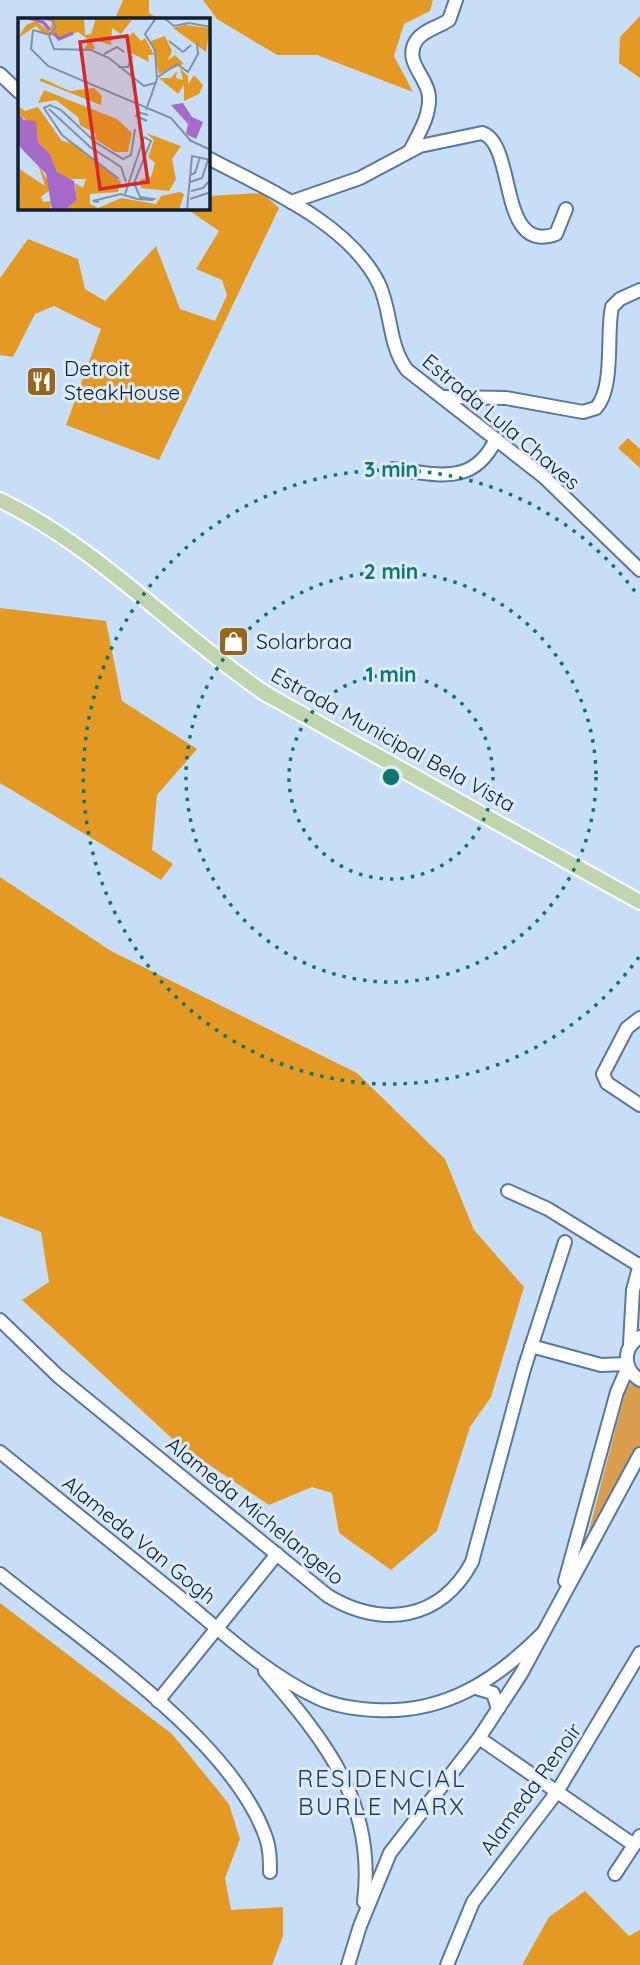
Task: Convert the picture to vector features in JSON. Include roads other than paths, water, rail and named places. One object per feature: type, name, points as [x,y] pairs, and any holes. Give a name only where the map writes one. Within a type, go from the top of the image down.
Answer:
[{"type":"main road","name":"Estrada Municipal Bela Vista","points":[[0,500],[91,558],[237,675],[266,694],[640,902]]},
{"type":"street","points":[[411,149],[425,120],[429,97],[414,65],[413,48],[422,34],[449,20],[456,0]]},
{"type":"street","points":[[0,74],[18,91]]},
{"type":"street","points":[[291,202],[360,178],[411,149],[466,135],[486,135],[497,151],[515,214],[526,229],[544,236],[556,234],[566,209]]},
{"type":"street","name":"Estrada Lula Chaves","points":[[210,159],[315,217],[358,254],[379,285],[394,346],[402,364],[413,376],[557,489],[640,570]]},
{"type":"street","points":[[443,397],[506,398],[583,412],[596,408],[602,397],[606,376],[612,307],[620,299],[640,290]]},
{"type":"street","points":[[393,469],[465,473],[484,461],[496,439]]},
{"type":"street","points":[[640,1018],[627,1028],[604,1069],[607,1083],[640,1105]]},
{"type":"street","points":[[508,1191],[528,1198],[640,1265],[633,1290],[635,1341],[617,1392],[579,1533],[552,1614]]},
{"type":"street","name":"Alameda Michelangelo","points":[[0,1320],[58,1376],[328,1596],[359,1611],[375,1615],[404,1615],[442,1599],[455,1587],[472,1562],[531,1346],[565,1242]]},
{"type":"street","points":[[531,1346],[601,1365],[627,1365],[640,1380]]},
{"type":"street","name":"Alameda Van Gogh","points":[[0,1452],[253,1657]]},
{"type":"street","points":[[348,1965],[360,1926],[390,1853],[479,1738],[498,1709],[640,1454]]},
{"type":"street","points":[[579,1533],[584,1539],[594,1540]]},
{"type":"street","points":[[158,1700],[277,1554]]},
{"type":"street","points":[[0,1574],[158,1700],[201,1742],[239,1787],[266,1838],[270,1872]]},
{"type":"street","points":[[253,1657],[321,1700],[364,1710],[388,1711],[436,1704],[476,1688],[513,1662],[542,1634]]},
{"type":"street","name":"Alameda Renoir","points":[[449,1965],[473,1902],[557,1792],[605,1717],[640,1653]]},
{"type":"street","points":[[253,1657],[309,1722],[327,1746],[345,1779],[365,1849],[365,1888],[360,1926]]},
{"type":"street","points":[[476,1688],[493,1693],[498,1709]]},
{"type":"street","points":[[309,1722],[314,1707],[321,1700]]},
{"type":"street","points":[[479,1738],[557,1792],[637,1841],[615,1874]]},
{"type":"street","points":[[365,1849],[378,1854],[390,1853]]},
{"type":"place","name":"Detroit SteakHouse","points":[[41,381]]},
{"type":"place","name":"Solarbraa","points":[[233,642]]},
{"type":"district","name":"RESIDENCIAL BURLE MARX","points":[[382,1793]]}]
